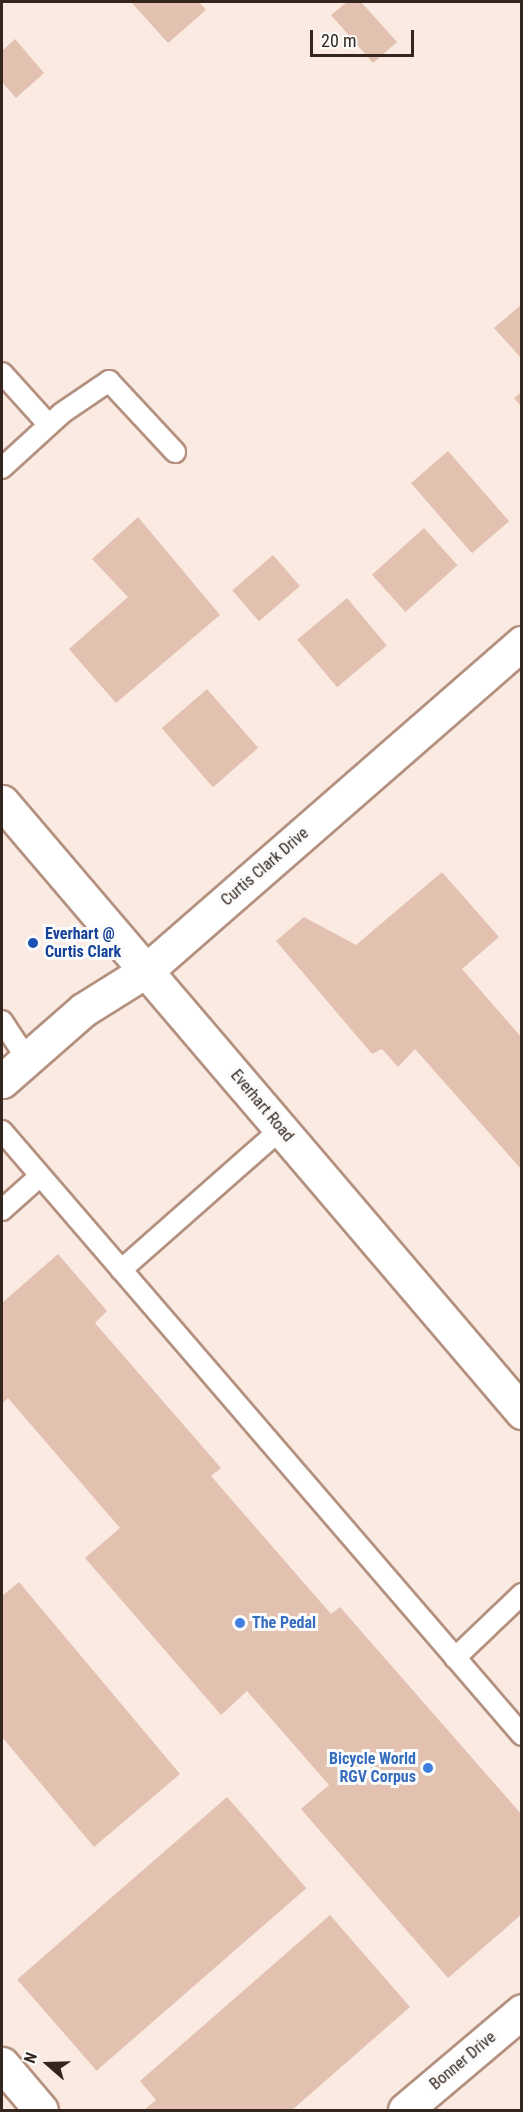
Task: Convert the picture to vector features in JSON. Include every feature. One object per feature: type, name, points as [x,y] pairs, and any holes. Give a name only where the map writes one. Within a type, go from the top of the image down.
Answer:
[{"type":"street","name":"Curtis Clark Drive","points":[[2,1081],[83,1010],[147,970],[522,643]]},
{"type":"street","name":"Everhart Road","points":[[2,803],[147,970],[522,1412]]},
{"type":"street","name":"Bonner Drive","points":[[405,2110],[522,2011]]},
{"type":"street","points":[[2,2064],[41,2110]]},
{"type":"lane","points":[[2,373],[49,425]]},
{"type":"lane","points":[[2,468],[49,425],[109,381],[175,452]]},
{"type":"lane","points":[[2,1021],[27,1059]]},
{"type":"lane","points":[[121,1270],[281,1129]]},
{"type":"lane","points":[[2,1131],[522,1735]]},
{"type":"lane","points":[[2,1210],[40,1176]]},
{"type":"lane","points":[[455,1658],[522,1594]]},
{"type":"building","points":[[131,2],[199,2],[206,10],[168,43]]},
{"type":"building","points":[[347,2],[361,2],[397,42],[373,63],[331,15]]},
{"type":"building","points":[[15,39],[44,73],[16,98],[2,82],[2,51]]},
{"type":"building","points":[[522,304],[522,359],[494,328]]},
{"type":"building","points":[[522,392],[522,407],[514,398]]},
{"type":"building","points":[[448,451],[509,521],[472,553],[411,483]]},
{"type":"building","points":[[138,517],[220,615],[116,703],[69,649],[128,597],[92,559]]},
{"type":"building","points":[[424,528],[457,565],[405,612],[372,575]]},
{"type":"building","points":[[273,555],[300,586],[259,621],[232,590]]},
{"type":"building","points":[[347,598],[387,645],[337,687],[297,640]]},
{"type":"building","points":[[207,689],[258,748],[213,787],[162,728]]},
{"type":"building","points":[[442,872],[499,937],[462,969],[522,1038],[522,1170],[415,1049],[398,1067],[382,1049],[372,1054],[276,941],[304,917],[356,945]]},
{"type":"building","points":[[58,1254],[107,1311],[95,1323],[221,1468],[211,1476],[331,1614],[340,1607],[522,1815],[522,1914],[448,1978],[301,1809],[329,1785],[247,1691],[221,1715],[85,1558],[120,1528],[8,1398],[2,1404],[2,1303]]},
{"type":"building","points":[[19,1582],[180,1774],[94,1847],[2,1737],[2,1596]]},
{"type":"building","points":[[227,1797],[306,1888],[97,2071],[17,1979]]},
{"type":"building","points":[[330,1915],[410,2007],[292,2110],[144,2110],[156,2100],[140,2081]]},
{"type":"place","name":"Everhart @ Curtis Clark","points":[[33,943]]},
{"type":"place","name":"The Pedal","points":[[240,1623]]},
{"type":"place","name":"Bicycle World RGV Corpus","points":[[428,1768]]}]
